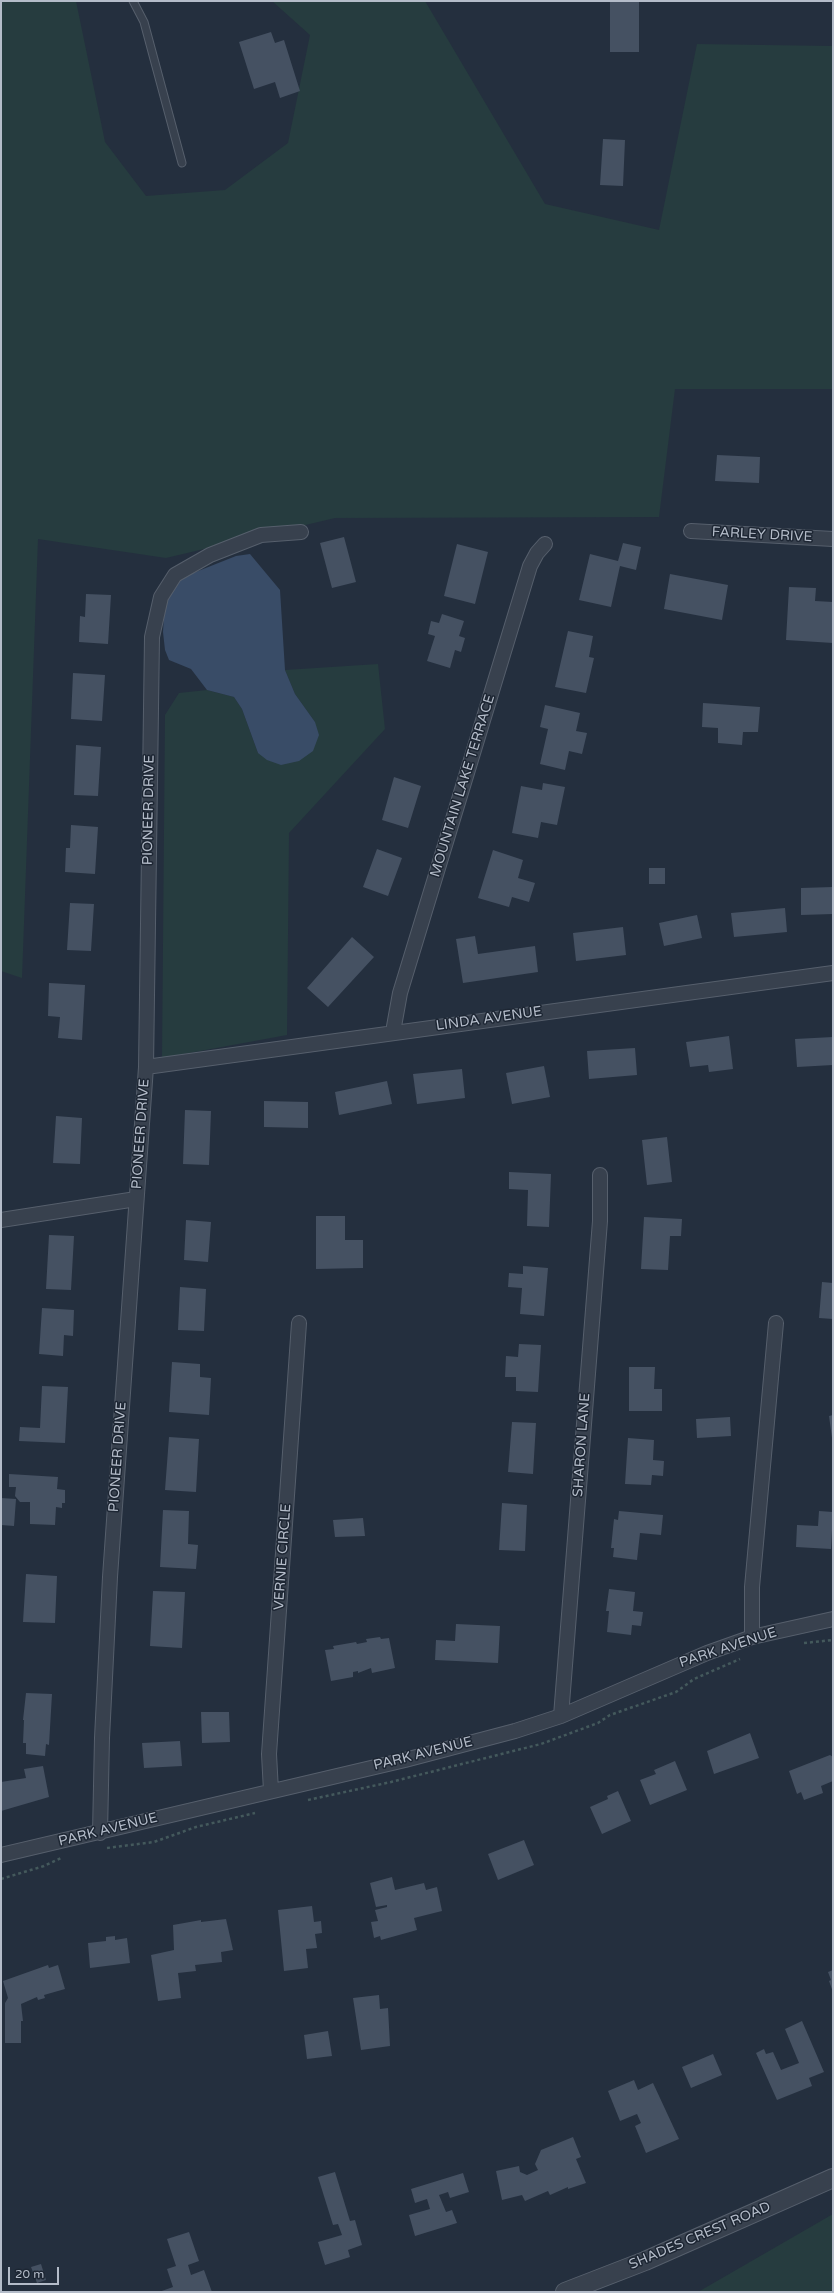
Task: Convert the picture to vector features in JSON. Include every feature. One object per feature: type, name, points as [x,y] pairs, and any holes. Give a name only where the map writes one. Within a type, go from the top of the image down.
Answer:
[{"type":"street","name":"FARLEY DRIVE","points":[[691,531],[833,538]]},
{"type":"street","name":"PIONEER DRIVE","points":[[100,1833],[102,1738],[110,1577],[146,1066],[152,637],[157,608],[167,585],[175,575],[191,564],[224,548],[261,535],[301,532]]},
{"type":"street","name":"MOUNTAIN LAKE TERRACE","points":[[393,1032],[403,985],[530,566],[544,544]]},
{"type":"street","name":"LINDA AVENUE","points":[[146,1066],[833,973]]},
{"type":"street","name":"SHARON LANE","points":[[561,1716],[600,1221],[600,1175]]},
{"type":"street","points":[[1,1220],[136,1199]]},
{"type":"street","points":[[752,1637],[752,1587],[776,1322]]},
{"type":"street","name":"VERNIE CIRCLE","points":[[271,1791],[269,1754],[299,1323]]},
{"type":"street","name":"PARK AVENUE","points":[[1,1855],[100,1833],[404,1760],[515,1731],[561,1716],[662,1670],[752,1637],[833,1619]]},
{"type":"street","name":"SHADES CREST ROAD","points":[[565,2292],[646,2261],[833,2178]]},
{"type":"lane","points":[[133,1],[144,22],[182,163]]},
{"type":"green space","points":[[1,1],[76,1],[105,142],[146,196],[225,190],[288,143],[310,35],[272,1],[425,1],[545,204],[659,230],[697,44],[833,46],[833,389],[675,389],[659,517],[335,518],[166,558],[38,539],[22,978],[1,971]]},
{"type":"green space","points":[[378,664],[385,729],[289,833],[287,1035],[162,1058],[165,715],[179,693],[207,690],[234,697],[242,709],[258,753],[315,722],[295,694],[285,670]]},
{"type":"green space","points":[[833,2214],[833,2292],[698,2292]]},
{"type":"water","points":[[250,554],[280,590],[285,670],[295,694],[315,722],[319,735],[313,751],[299,761],[281,765],[267,760],[258,753],[242,709],[234,697],[207,690],[191,669],[169,660],[165,650],[163,632],[165,599],[178,579],[236,556]]},
{"type":"building","points":[[610,1],[639,1],[639,52],[610,52]]},
{"type":"building","points":[[271,32],[275,43],[284,40],[300,91],[280,98],[275,82],[254,89],[239,42]]},
{"type":"building","points":[[603,139],[625,140],[623,186],[600,185]]},
{"type":"building","points":[[717,455],[760,457],[759,483],[715,481]]},
{"type":"building","points":[[344,537],[356,582],[332,588],[320,543]]},
{"type":"building","points":[[623,543],[641,547],[636,570],[620,566],[611,607],[579,600],[590,554],[618,561]]},
{"type":"building","points":[[457,544],[488,552],[475,604],[444,596]]},
{"type":"building","points":[[670,574],[728,585],[722,620],[664,609]]},
{"type":"building","points":[[789,587],[816,588],[815,601],[833,602],[833,643],[786,640]]},
{"type":"building","points":[[86,594],[111,595],[108,644],[79,642],[80,616],[85,617]]},
{"type":"building","points":[[442,614],[464,621],[459,636],[465,638],[461,652],[455,650],[450,668],[427,661],[435,636],[428,634],[431,621],[439,623]]},
{"type":"building","points":[[568,631],[593,636],[589,657],[594,658],[586,693],[555,687]]},
{"type":"building","points":[[73,673],[105,675],[102,721],[71,719]]},
{"type":"building","points":[[703,703],[760,707],[758,732],[743,732],[742,745],[718,743],[718,728],[702,727]]},
{"type":"building","points":[[545,705],[580,713],[576,731],[587,733],[582,754],[569,751],[565,770],[540,764],[548,729],[540,727]]},
{"type":"building","points":[[76,745],[101,747],[98,796],[74,795]]},
{"type":"building","points":[[394,777],[421,786],[408,828],[382,820]]},
{"type":"building","points":[[543,783],[565,787],[557,825],[541,822],[538,838],[512,833],[521,786],[542,790]]},
{"type":"building","points":[[71,825],[98,827],[95,874],[65,872],[66,848],[70,848]]},
{"type":"building","points":[[377,849],[402,858],[388,896],[363,887]]},
{"type":"building","points":[[493,850],[523,860],[518,878],[535,883],[529,902],[512,897],[509,907],[478,898]]},
{"type":"building","points":[[649,868],[665,868],[665,884],[649,884]]},
{"type":"building","points":[[833,887],[833,914],[801,915],[801,888]]},
{"type":"building","points":[[70,903],[94,904],[91,951],[67,950]]},
{"type":"building","points":[[785,908],[787,932],[734,937],[731,913]]},
{"type":"building","points":[[697,915],[702,938],[664,946],[659,923]]},
{"type":"building","points":[[623,927],[626,955],[576,961],[573,933]]},
{"type":"building","points":[[475,936],[478,954],[535,946],[538,972],[463,983],[456,939]]},
{"type":"building","points":[[352,937],[374,957],[328,1007],[307,988]]},
{"type":"building","points":[[49,983],[85,985],[82,1040],[58,1038],[60,1017],[48,1016]]},
{"type":"building","points":[[729,1036],[733,1069],[709,1072],[708,1065],[690,1067],[686,1042]]},
{"type":"building","points":[[833,1037],[833,1065],[797,1067],[795,1039]]},
{"type":"building","points":[[635,1048],[637,1075],[589,1079],[587,1051]]},
{"type":"building","points":[[544,1066],[550,1097],[512,1104],[506,1073]]},
{"type":"building","points":[[462,1069],[465,1098],[417,1104],[413,1074]]},
{"type":"building","points":[[387,1081],[392,1104],[339,1115],[335,1092]]},
{"type":"building","points":[[264,1101],[308,1102],[308,1128],[264,1127]]},
{"type":"building","points":[[185,1110],[211,1111],[209,1165],[183,1164]]},
{"type":"building","points":[[56,1116],[82,1118],[80,1164],[53,1163]]},
{"type":"building","points":[[667,1137],[672,1182],[647,1185],[642,1140]]},
{"type":"building","points":[[509,1172],[551,1174],[549,1227],[527,1226],[528,1190],[509,1189]]},
{"type":"building","points":[[316,1216],[345,1216],[345,1240],[363,1240],[363,1268],[316,1269]]},
{"type":"building","points":[[644,1217],[682,1219],[681,1236],[670,1236],[668,1270],[641,1269]]},
{"type":"building","points":[[186,1220],[211,1222],[208,1262],[184,1260]]},
{"type":"building","points":[[49,1235],[74,1236],[71,1290],[46,1289]]},
{"type":"building","points":[[523,1266],[548,1268],[544,1316],[520,1314],[522,1288],[508,1287],[509,1273],[523,1274]]},
{"type":"building","points":[[822,1282],[833,1283],[833,1319],[819,1318]]},
{"type":"building","points":[[180,1287],[206,1289],[204,1331],[178,1330]]},
{"type":"building","points":[[42,1308],[74,1310],[73,1336],[64,1335],[63,1356],[39,1354]]},
{"type":"building","points":[[519,1344],[541,1345],[538,1392],[516,1391],[516,1377],[505,1377],[506,1356],[518,1357]]},
{"type":"building","points":[[172,1362],[200,1364],[200,1377],[211,1378],[209,1415],[169,1412]]},
{"type":"building","points":[[629,1367],[655,1367],[654,1389],[662,1389],[662,1411],[629,1411]]},
{"type":"building","points":[[42,1386],[68,1387],[65,1443],[19,1441],[20,1427],[40,1428]]},
{"type":"building","points":[[833,1415],[833,1438],[832,1438],[829,1416]]},
{"type":"building","points":[[730,1417],[731,1436],[697,1438],[696,1419]]},
{"type":"building","points":[[512,1422],[536,1423],[533,1474],[508,1472]]},
{"type":"building","points":[[169,1437],[199,1439],[196,1492],[165,1490]]},
{"type":"building","points":[[628,1438],[654,1440],[653,1460],[664,1461],[663,1476],[652,1475],[651,1485],[625,1484]]},
{"type":"building","points":[[9,1474],[58,1477],[57,1489],[65,1490],[65,1503],[62,1503],[62,1508],[56,1507],[55,1525],[30,1524],[30,1502],[20,1502],[15,1496],[16,1487],[9,1487]]},
{"type":"building","points":[[1,1498],[16,1499],[14,1526],[1,1525]]},
{"type":"building","points":[[502,1503],[527,1505],[525,1551],[499,1550]]},
{"type":"building","points":[[163,1510],[189,1511],[188,1544],[198,1545],[196,1569],[160,1567]]},
{"type":"building","points":[[619,1511],[663,1515],[661,1535],[640,1533],[637,1560],[613,1557],[614,1548],[611,1548],[614,1519],[618,1520]]},
{"type":"building","points":[[819,1511],[833,1512],[831,1549],[796,1547],[797,1525],[818,1526]]},
{"type":"building","points":[[363,1518],[365,1536],[335,1537],[333,1520]]},
{"type":"building","points":[[26,1574],[57,1576],[55,1623],[23,1622]]},
{"type":"building","points":[[609,1589],[635,1592],[633,1611],[643,1612],[641,1626],[632,1625],[631,1635],[607,1632],[609,1611],[606,1611]]},
{"type":"building","points":[[153,1591],[185,1592],[182,1648],[150,1646]]},
{"type":"building","points":[[456,1624],[500,1626],[498,1663],[435,1660],[436,1640],[455,1641]]},
{"type":"building","points":[[380,1637],[381,1639],[389,1638],[395,1668],[372,1673],[371,1668],[358,1673],[358,1671],[353,1672],[353,1677],[331,1681],[325,1650],[334,1649],[333,1646],[356,1642],[357,1644],[367,1642],[366,1639]]},
{"type":"building","points":[[26,1693],[52,1694],[49,1745],[46,1744],[45,1756],[26,1754],[26,1743],[23,1743],[23,1720]]},
{"type":"building","points":[[201,1712],[229,1712],[230,1742],[202,1743]]},
{"type":"building","points":[[750,1733],[759,1758],[714,1774],[707,1751]]},
{"type":"building","points":[[180,1741],[182,1766],[144,1768],[142,1743]]},
{"type":"building","points":[[830,1755],[833,1757],[833,1781],[821,1786],[823,1793],[804,1800],[801,1792],[797,1794],[789,1771]]},
{"type":"building","points":[[675,1761],[687,1790],[650,1805],[640,1780],[656,1774],[654,1770]]},
{"type":"building","points":[[43,1766],[49,1797],[1,1811],[1,1782],[26,1778],[24,1769]]},
{"type":"building","points":[[618,1791],[631,1821],[602,1834],[590,1807],[608,1799],[607,1796]]},
{"type":"building","points":[[524,1840],[534,1865],[498,1880],[488,1854]]},
{"type":"building","points":[[392,1877],[395,1890],[424,1883],[426,1890],[437,1887],[442,1911],[414,1918],[417,1930],[381,1940],[380,1936],[374,1938],[371,1922],[378,1921],[375,1910],[387,1907],[387,1905],[376,1907],[370,1883]]},
{"type":"building","points":[[312,1906],[314,1922],[321,1921],[322,1933],[315,1934],[317,1948],[306,1949],[308,1968],[284,1971],[278,1910]]},
{"type":"building","points":[[226,1919],[233,1950],[221,1952],[222,1962],[195,1965],[196,1971],[178,1973],[181,1998],[158,2001],[151,1955],[174,1950],[173,1925],[201,1920],[201,1922]]},
{"type":"building","points":[[115,1936],[115,1940],[127,1938],[130,1963],[90,1968],[88,1943],[106,1941],[106,1937]]},
{"type":"building","points":[[48,1965],[49,1968],[58,1965],[65,1989],[44,1995],[45,1998],[38,2000],[37,1997],[21,2004],[23,2021],[21,2021],[21,2043],[5,2043],[5,2003],[8,1998],[3,1981]]},
{"type":"building","points":[[833,1970],[833,1992],[829,1981],[831,1980],[828,1972]]},
{"type":"building","points":[[379,1995],[380,2009],[388,2008],[390,2046],[361,2050],[353,1998]]},
{"type":"building","points":[[802,2021],[824,2072],[809,2078],[812,2086],[777,2100],[756,2053],[764,2049],[766,2054],[773,2052],[781,2070],[799,2063],[785,2029]]},
{"type":"building","points":[[328,2031],[332,2056],[307,2059],[304,2035]]},
{"type":"building","points":[[713,2054],[722,2075],[691,2088],[682,2067]]},
{"type":"building","points":[[634,2080],[638,2090],[653,2083],[679,2139],[646,2153],[635,2126],[641,2123],[637,2114],[620,2121],[608,2091]]},
{"type":"building","points":[[573,2137],[581,2157],[576,2159],[586,2183],[568,2189],[568,2187],[550,2195],[548,2191],[525,2201],[522,2195],[502,2200],[496,2171],[519,2166],[520,2172],[527,2175],[538,2170],[535,2164],[541,2150]]},
{"type":"building","points":[[335,2172],[350,2221],[355,2220],[362,2245],[348,2250],[350,2257],[325,2265],[318,2242],[342,2235],[338,2224],[333,2225],[318,2177]]},
{"type":"building","points":[[463,2173],[469,2192],[450,2198],[448,2192],[439,2195],[446,2212],[452,2210],[457,2223],[415,2236],[409,2215],[430,2209],[427,2199],[415,2203],[411,2189]]},
{"type":"building","points":[[189,2232],[199,2261],[188,2265],[191,2275],[204,2270],[212,2292],[159,2292],[173,2287],[167,2269],[176,2266],[167,2239]]},
{"type":"building","points":[[41,2264],[46,2280],[37,2283],[31,2267]]}]
